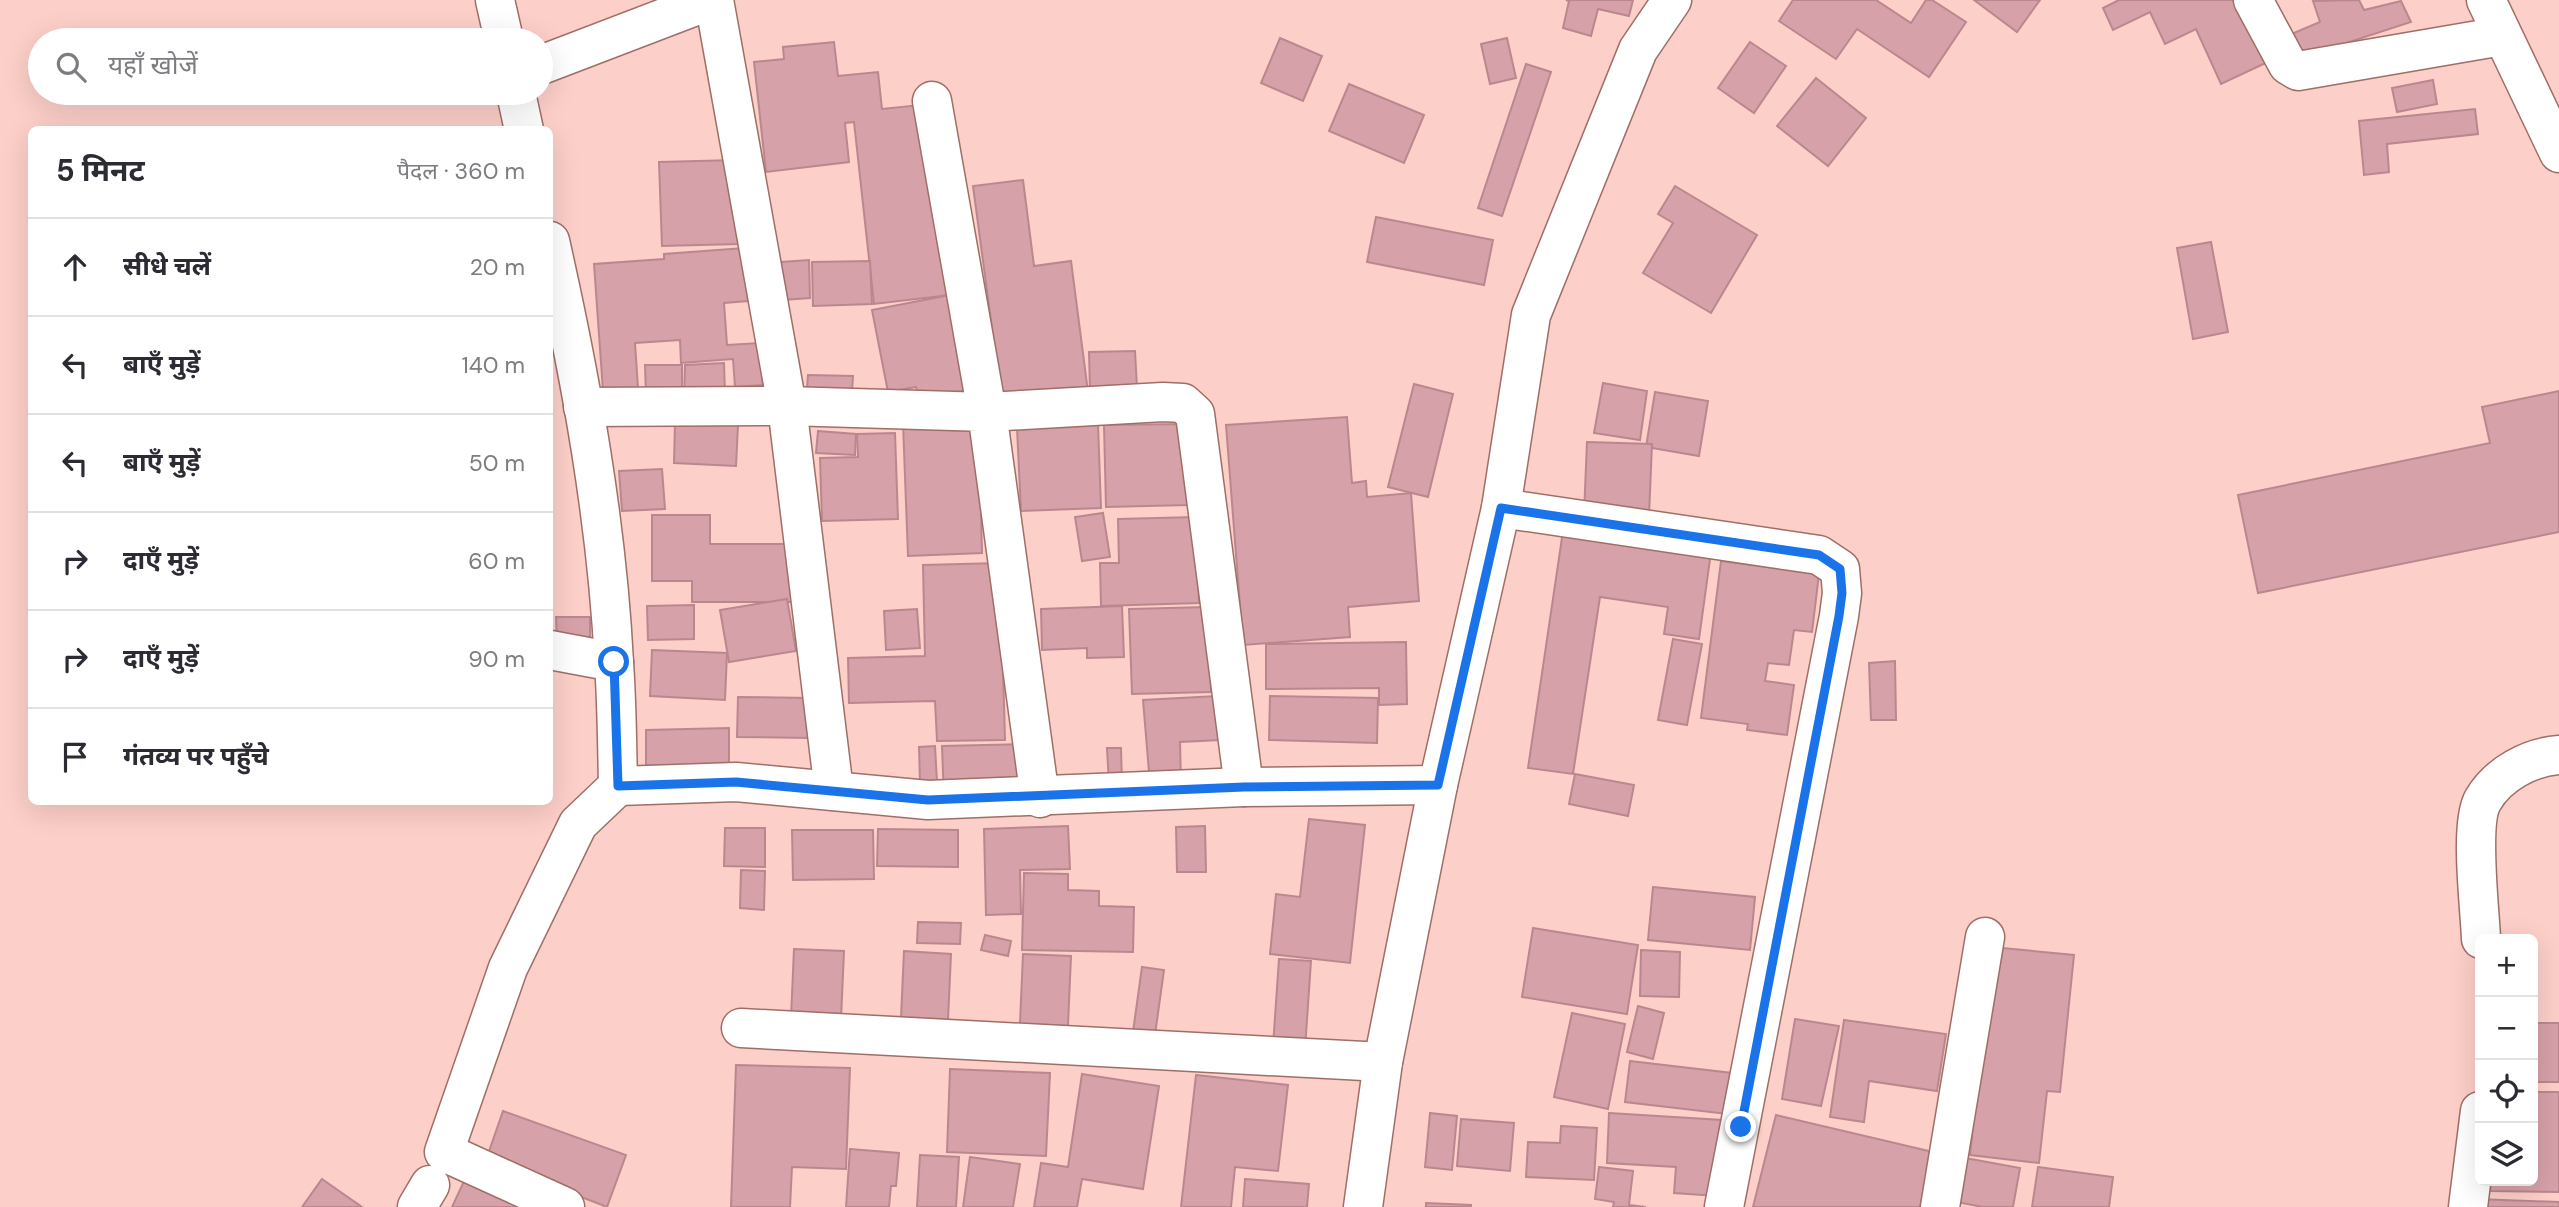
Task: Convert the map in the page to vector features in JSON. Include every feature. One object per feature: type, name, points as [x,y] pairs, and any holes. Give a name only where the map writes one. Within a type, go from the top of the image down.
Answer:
[{"type":"street","points":[[495,0],[501,28]]},
{"type":"street","points":[[553,60],[713,0],[787,406],[834,791]]},
{"type":"street","points":[[1363,1207],[1383,1062],[1438,785],[1501,508],[1531,314],[1638,50],[1672,0]]},
{"type":"street","points":[[2253,0],[2288,65],[2298,71],[2502,36]]},
{"type":"street","points":[[2486,0],[2559,153]]},
{"type":"street","points":[[932,101],[986,412],[1040,798]]},
{"type":"street","points":[[519,105],[523,126]]},
{"type":"street","points":[[553,256],[583,407],[605,565],[614,662],[618,786]]},
{"type":"street","points":[[583,407],[787,406],[986,412],[1183,403],[1195,414],[1244,787]]},
{"type":"street","points":[[1501,508],[1819,555],[1840,569],[1842,593],[1839,616],[1724,1207]]},
{"type":"street","points":[[553,651],[614,662]]},
{"type":"street","points":[[2481,934],[2476,834],[2482,801],[2505,774],[2542,756],[2559,755]]},
{"type":"street","points":[[565,1207],[444,1152],[514,956],[578,824],[618,786],[736,782],[928,800],[1040,798],[1244,787],[1438,785]]},
{"type":"street","points":[[1940,1207],[1985,937]]},
{"type":"street","points":[[741,1028],[1383,1062]]},
{"type":"street","points":[[2468,1207],[2478,1123]]},
{"type":"building","points":[[1566,0],[1633,0],[1629,16],[1598,9],[1591,36],[1563,28],[1569,1]]},
{"type":"building","points":[[1793,0],[1876,0],[1911,23],[1926,0],[1932,0],[1966,22],[1929,77],[1857,29],[1836,59],[1779,21]]},
{"type":"building","points":[[1974,0],[2040,0],[2017,32]]},
{"type":"building","points":[[2119,0],[2242,0],[2270,61],[2221,84],[2196,29],[2165,44],[2150,12],[2113,30],[2103,8]]},
{"type":"building","points":[[2359,0],[2364,10],[2401,1],[2411,22],[2297,59],[2287,36],[2320,22],[2313,1]]},
{"type":"building","points":[[1280,38],[1322,56],[1303,101],[1261,83]]},
{"type":"building","points":[[1507,38],[1516,78],[1490,84],[1481,44]]},
{"type":"building","points":[[834,42],[838,76],[878,72],[882,109],[930,104],[950,295],[874,304],[854,122],[845,123],[849,162],[766,172],[754,62],[784,59],[783,47]]},
{"type":"building","points":[[1750,42],[1786,66],[1754,113],[1718,88]]},
{"type":"building","points":[[1526,64],[1551,72],[1502,216],[1478,208]]},
{"type":"building","points":[[1816,78],[1866,118],[1828,166],[1777,126]]},
{"type":"building","points":[[2433,80],[2437,104],[2397,112],[2392,88]]},
{"type":"building","points":[[1349,84],[1424,115],[1404,163],[1329,131]]},
{"type":"building","points":[[2475,109],[2478,134],[2387,144],[2389,172],[2364,175],[2359,121]]},
{"type":"building","points":[[736,160],[739,244],[662,246],[659,162]]},
{"type":"building","points":[[1023,180],[1034,266],[1071,261],[1088,392],[1002,403],[973,186]]},
{"type":"building","points":[[1675,186],[1757,235],[1711,313],[1643,273],[1673,223],[1658,214]]},
{"type":"building","points":[[1376,217],[1493,240],[1484,285],[1367,262]]},
{"type":"building","points":[[2211,242],[2228,332],[2193,339],[2177,248]]},
{"type":"building","points":[[744,248],[748,301],[724,303],[727,345],[760,343],[763,385],[735,387],[733,359],[681,363],[680,340],[635,343],[638,388],[603,391],[594,264],[664,259],[664,254]]},
{"type":"building","points":[[809,260],[810,298],[783,300],[781,262]]},
{"type":"building","points":[[870,261],[872,304],[813,306],[812,262]]},
{"type":"building","points":[[955,294],[973,389],[919,399],[916,387],[888,392],[872,310]]},
{"type":"building","points":[[1135,351],[1137,388],[1090,390],[1089,352]]},
{"type":"building","points":[[724,363],[725,395],[684,399],[685,365]]},
{"type":"building","points":[[645,365],[682,365],[682,395],[646,395]]},
{"type":"building","points":[[808,375],[853,376],[852,391],[807,389]]},
{"type":"building","points":[[1603,383],[1647,391],[1640,440],[1594,433]]},
{"type":"building","points":[[1414,384],[1453,394],[1428,497],[1388,487]]},
{"type":"building","points":[[2559,391],[2559,532],[2258,593],[2238,495],[2490,443],[2482,407]]},
{"type":"building","points":[[1655,392],[1708,401],[1699,456],[1646,447]]},
{"type":"building","points":[[1347,417],[1352,483],[1366,481],[1367,497],[1411,493],[1419,601],[1348,607],[1350,637],[1243,645],[1226,425]]},
{"type":"building","points":[[983,420],[987,513],[981,513],[982,553],[908,556],[903,423]]},
{"type":"building","points":[[675,423],[738,425],[736,466],[674,463]]},
{"type":"building","points":[[1098,424],[1101,508],[1021,511],[1017,428]]},
{"type":"building","points":[[1188,424],[1189,505],[1106,507],[1104,425]]},
{"type":"building","points":[[818,431],[856,434],[855,455],[816,453]]},
{"type":"building","points":[[895,433],[898,519],[822,521],[820,458],[858,457],[857,434]]},
{"type":"building","points":[[1587,442],[1652,444],[1649,516],[1584,514]]},
{"type":"building","points":[[662,469],[665,509],[622,511],[619,471]]},
{"type":"building","points":[[1103,513],[1110,557],[1082,561],[1075,517]]},
{"type":"building","points":[[652,515],[710,515],[710,544],[795,544],[795,602],[692,602],[692,581],[652,581]]},
{"type":"building","points":[[1196,517],[1199,603],[1101,606],[1100,563],[1119,563],[1118,519]]},
{"type":"building","points":[[1563,531],[1711,552],[1699,639],[1664,634],[1668,607],[1600,597],[1573,774],[1528,768]]},
{"type":"building","points":[[1721,561],[1819,574],[1812,632],[1794,630],[1789,665],[1768,663],[1765,681],[1794,685],[1787,735],[1747,730],[1748,724],[1701,718]]},
{"type":"building","points":[[1000,563],[1005,740],[937,741],[935,701],[849,703],[848,658],[925,656],[923,565]]},
{"type":"building","points":[[787,599],[796,651],[729,662],[720,610]]},
{"type":"building","points":[[694,605],[694,639],[648,640],[647,606]]},
{"type":"building","points":[[1122,606],[1124,657],[1087,658],[1087,648],[1042,650],[1041,609]]},
{"type":"building","points":[[1208,607],[1211,692],[1132,694],[1129,609]]},
{"type":"building","points":[[917,609],[920,648],[886,650],[884,611]]},
{"type":"building","points":[[556,617],[590,617],[590,647],[557,648]]},
{"type":"building","points":[[1673,639],[1702,644],[1687,725],[1658,720]]},
{"type":"building","points":[[1406,642],[1407,704],[1379,705],[1379,688],[1266,689],[1266,644]]},
{"type":"building","points":[[652,650],[727,653],[725,700],[650,696]]},
{"type":"building","points":[[1895,661],[1896,720],[1871,720],[1869,663]]},
{"type":"building","points":[[1217,696],[1220,740],[1180,742],[1181,783],[1150,784],[1143,700]]},
{"type":"building","points":[[1270,696],[1378,698],[1377,743],[1269,740]]},
{"type":"building","points":[[738,697],[810,698],[810,738],[737,737]]},
{"type":"building","points":[[729,728],[729,768],[646,770],[646,730]]},
{"type":"building","points":[[1027,744],[1028,795],[944,798],[942,746]]},
{"type":"building","points":[[935,746],[937,782],[920,782],[919,747]]},
{"type":"building","points":[[1107,748],[1121,748],[1122,784],[1109,785]]},
{"type":"building","points":[[1575,774],[1634,785],[1628,816],[1569,804]]},
{"type":"building","points":[[1309,819],[1365,825],[1350,963],[1270,954],[1276,894],[1300,897]]},
{"type":"building","points":[[1068,826],[1070,869],[1020,870],[1021,914],[986,915],[984,829]]},
{"type":"building","points":[[1205,826],[1206,872],[1177,872],[1176,827]]},
{"type":"building","points":[[725,828],[765,828],[765,867],[724,866]]},
{"type":"building","points":[[878,829],[958,830],[958,867],[877,866]]},
{"type":"building","points":[[792,830],[873,830],[874,879],[793,880]]},
{"type":"building","points":[[741,870],[765,871],[764,910],[740,908]]},
{"type":"building","points":[[1024,873],[1068,874],[1068,890],[1099,891],[1099,906],[1134,907],[1133,952],[1022,950]]},
{"type":"building","points":[[1653,887],[1755,897],[1750,950],[1648,940]]},
{"type":"building","points":[[918,922],[961,923],[960,944],[917,943]]},
{"type":"building","points":[[1533,928],[1638,945],[1627,1014],[1522,997]]},
{"type":"building","points":[[985,935],[1011,941],[1008,956],[981,950]]},
{"type":"building","points":[[1992,947],[2074,955],[2060,1092],[2047,1091],[2039,1163],[1970,1155]]},
{"type":"building","points":[[794,949],[844,951],[840,1042],[790,1040]]},
{"type":"building","points":[[1641,950],[1680,952],[1679,997],[1640,996]]},
{"type":"building","points":[[904,951],[951,954],[947,1042],[900,1040]]},
{"type":"building","points":[[1023,954],[1071,956],[1067,1048],[1019,1046]]},
{"type":"building","points":[[1279,959],[1311,961],[1305,1049],[1273,1046]]},
{"type":"building","points":[[1142,967],[1164,970],[1154,1042],[1132,1039]]},
{"type":"building","points":[[1638,1006],[1664,1013],[1653,1059],[1627,1052]]},
{"type":"building","points":[[1572,1013],[1625,1024],[1608,1109],[1554,1097]]},
{"type":"building","points":[[1795,1019],[1839,1026],[1821,1106],[1782,1099]]},
{"type":"building","points":[[1844,1020],[1946,1034],[1937,1091],[1869,1081],[1864,1122],[1830,1117]]},
{"type":"building","points":[[2538,1023],[2559,1023],[2559,1082],[2538,1082]]},
{"type":"building","points":[[1630,1061],[1732,1073],[1727,1114],[1625,1102]]},
{"type":"building","points":[[736,1065],[850,1068],[846,1169],[792,1167],[790,1207],[731,1207]]},
{"type":"building","points":[[950,1069],[1050,1073],[1046,1156],[947,1152]]},
{"type":"building","points":[[1082,1074],[1159,1086],[1143,1189],[1082,1179],[1077,1207],[1034,1207],[1041,1163],[1068,1167]]},
{"type":"building","points":[[1196,1075],[1288,1085],[1278,1171],[1235,1167],[1231,1207],[1181,1207]]},
{"type":"building","points":[[2538,1092],[2559,1092],[2559,1192],[2490,1191],[2490,1186],[2538,1186]]},
{"type":"building","points":[[503,1111],[626,1155],[607,1207],[486,1160]]},
{"type":"building","points":[[1430,1113],[1457,1116],[1452,1170],[1425,1167]]},
{"type":"building","points":[[1609,1113],[1722,1120],[1717,1196],[1674,1193],[1676,1167],[1607,1163]]},
{"type":"building","points":[[1776,1115],[1933,1152],[1920,1207],[1753,1207]]},
{"type":"building","points":[[1461,1119],[1514,1123],[1510,1171],[1457,1166]]},
{"type":"building","points":[[1561,1126],[1597,1128],[1594,1180],[1526,1177],[1528,1142],[1560,1143]]},
{"type":"building","points":[[850,1149],[899,1153],[896,1186],[891,1186],[889,1207],[846,1207]]},
{"type":"building","points":[[920,1155],[959,1157],[956,1207],[917,1207]]},
{"type":"building","points":[[970,1157],[1020,1164],[1013,1207],[963,1207]]},
{"type":"building","points":[[1960,1157],[2020,1168],[2013,1207],[1983,1207],[1951,1201]]},
{"type":"building","points":[[1599,1167],[1633,1171],[1629,1205],[1646,1207],[1613,1207],[1614,1202],[1595,1199]]},
{"type":"building","points":[[2038,1167],[2113,1177],[2109,1207],[2032,1207]]},
{"type":"building","points":[[322,1179],[362,1207],[302,1207]]},
{"type":"building","points":[[465,1179],[526,1207],[452,1207]]},
{"type":"building","points":[[1245,1179],[1309,1184],[1307,1207],[1243,1207]]},
{"type":"building","points":[[2477,1199],[2559,1202],[2559,1207],[2477,1207]]},
{"type":"building","points":[[1426,1203],[1471,1205],[1471,1207],[1426,1207]]},
{"type":"route","points":[[614,662],[618,786],[736,782],[928,800],[1040,798],[1244,787],[1438,785],[1501,508],[1819,555],[1840,569],[1842,593],[1839,616],[1741,1127]]}]
